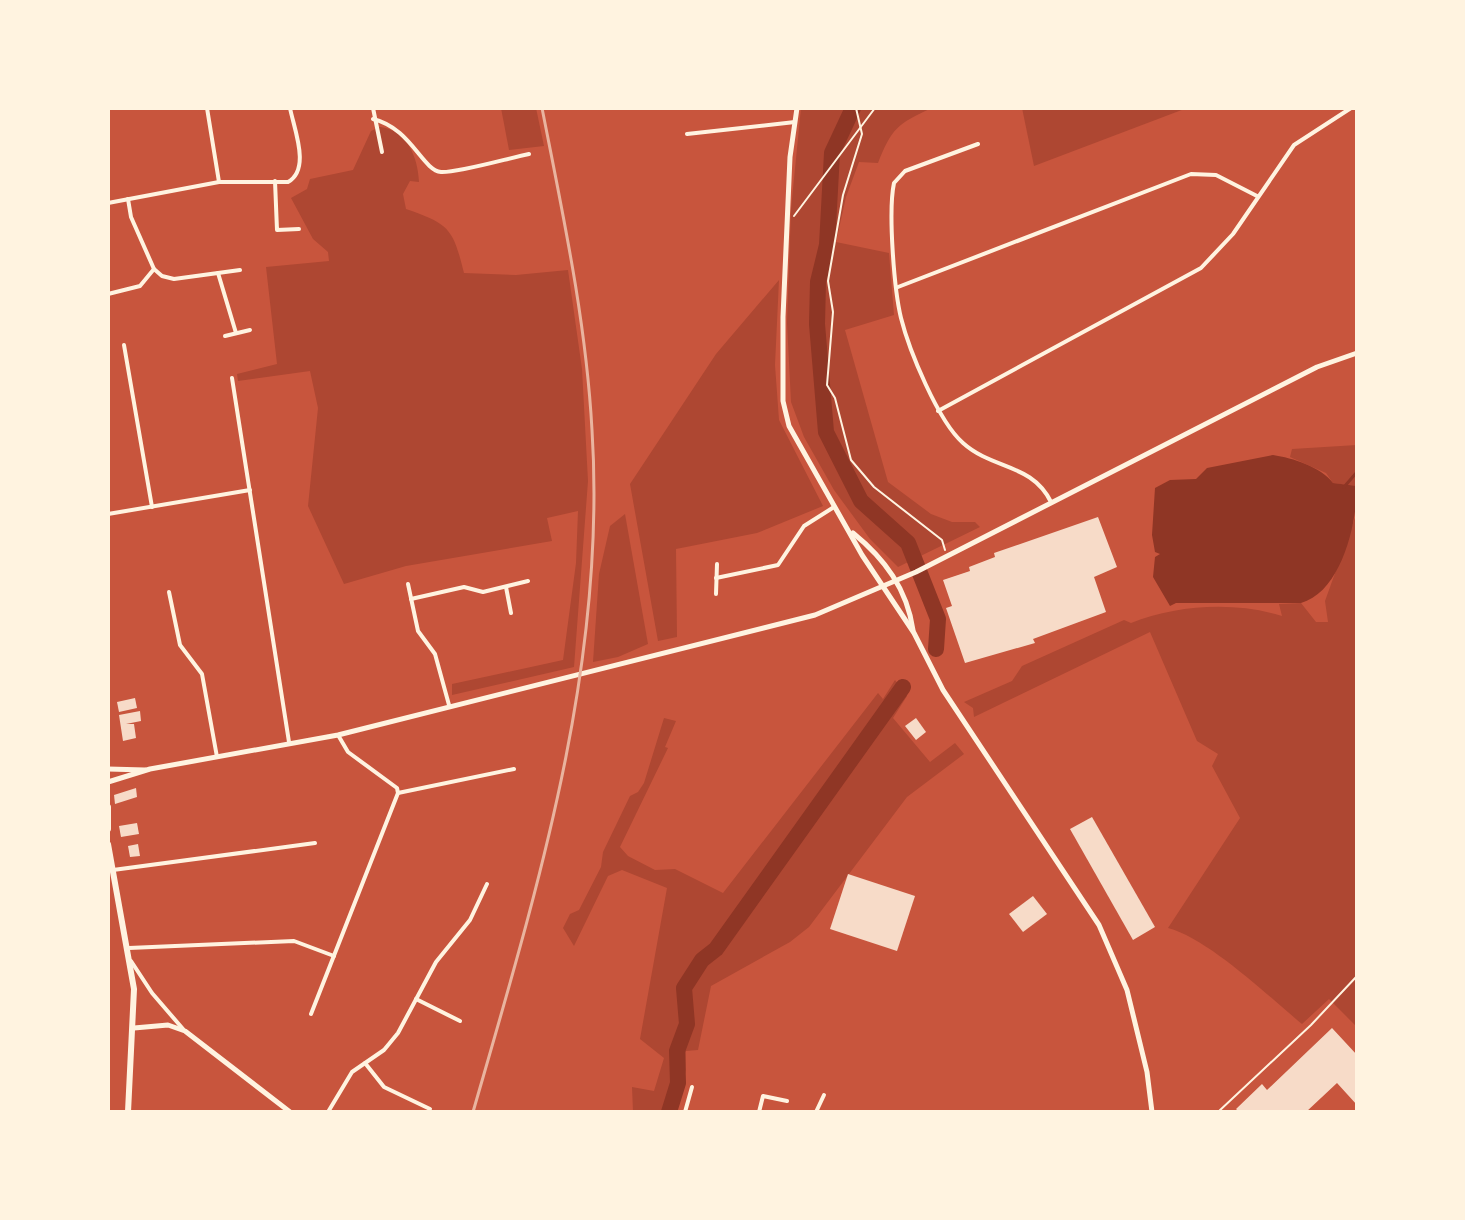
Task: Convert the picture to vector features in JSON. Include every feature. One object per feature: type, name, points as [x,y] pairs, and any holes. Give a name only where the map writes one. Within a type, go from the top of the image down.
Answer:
[{"type":"highway","points":[[108,807],[108,829]]},
{"type":"highway","points":[[108,844],[131,961],[134,1028],[128,1112]]},
{"type":"street","points":[[207,108],[219,182]]},
{"type":"street","points":[[108,203],[219,182],[288,182],[296,178],[301,166],[290,108]]},
{"type":"street","points":[[373,108],[382,152]]},
{"type":"street","points":[[797,108],[783,289],[783,401],[789,426],[862,555],[914,633],[943,690],[1099,925],[1127,990],[1147,1072],[1152,1112]]},
{"type":"street","points":[[938,411],[1201,268],[1233,234],[1294,145],[1351,108]]},
{"type":"street","points":[[373,119],[390,123],[404,133],[426,165],[440,172],[529,154]]},
{"type":"street","points":[[687,134],[795,122]]},
{"type":"street","points":[[978,144],[905,171],[894,183],[901,318],[938,411],[963,444],[997,464],[1033,476],[1042,484],[1051,502]]},
{"type":"street","points":[[898,287],[1191,174],[1216,175],[1257,196]]},
{"type":"street","points":[[275,181],[277,230],[299,229]]},
{"type":"street","points":[[128,199],[131,217],[154,269],[162,276],[174,279],[240,270]]},
{"type":"street","points":[[114,302],[109,294],[140,286],[154,269]]},
{"type":"street","points":[[218,273],[236,333]]},
{"type":"street","points":[[225,336],[250,330]]},
{"type":"street","points":[[124,345],[152,507]]},
{"type":"street","points":[[108,782],[146,770],[338,735],[449,705],[648,660],[815,615],[886,587],[1317,367],[1357,353]]},
{"type":"street","points":[[232,378],[289,742]]},
{"type":"street","points":[[108,514],[250,490]]},
{"type":"street","points":[[716,578],[778,565],[804,526],[834,507]]},
{"type":"street","points":[[849,530],[873,551],[897,581],[909,602],[914,633]]},
{"type":"street","points":[[716,594],[717,564]]},
{"type":"street","points":[[411,599],[464,587],[483,592],[528,581]]},
{"type":"street","points":[[408,584],[418,631],[435,654],[449,705]]},
{"type":"street","points":[[506,587],[511,613]]},
{"type":"street","points":[[169,592],[180,645],[202,674],[217,757]]},
{"type":"street","points":[[311,1014],[398,793],[397,788],[348,752],[338,735]]},
{"type":"street","points":[[108,769],[129,767],[146,770]]},
{"type":"street","points":[[398,793],[514,769]]},
{"type":"street","points":[[113,870],[315,843]]},
{"type":"street","points":[[328,1112],[352,1072],[391,1041],[436,962],[470,920],[487,884]]},
{"type":"street","points":[[129,948],[294,941],[334,956]]},
{"type":"street","points":[[131,961],[152,993],[185,1031],[290,1112]]},
{"type":"street","points":[[416,999],[460,1021]]},
{"type":"street","points":[[134,1028],[168,1025],[185,1031]]},
{"type":"street","points":[[365,1063],[384,1087],[430,1109]]},
{"type":"street","points":[[685,1112],[692,1087]]},
{"type":"street","points":[[816,1112],[824,1095]]},
{"type":"street","points":[[759,1112],[763,1096],[787,1101]]},
{"type":"path","points":[[856,108],[862,134],[843,195],[828,281],[833,312],[827,385],[835,398],[851,460],[874,487],[942,540],[946,556]]},
{"type":"path","points":[[794,216],[875,108]]},
{"type":"path","points":[[1218,1112],[1311,1025],[1357,976]]},
{"type":"shaded area","points":[[501,108],[536,108],[544,146],[509,150]]},
{"type":"shaded area","points":[[801,108],[932,108],[897,128],[878,163],[859,162],[846,197],[836,242],[889,253],[894,315],[845,330],[888,482],[931,514],[952,522],[975,522],[980,527],[898,567],[870,539],[834,490],[804,437],[791,402],[787,323],[791,209]]},
{"type":"shaded area","points":[[1022,108],[1187,108],[1034,166]]},
{"type":"shaded area","points":[[380,127],[404,139],[416,163],[419,182],[410,181],[403,194],[406,209],[432,219],[447,230],[464,273],[516,275],[568,270],[582,369],[588,481],[574,667],[452,695],[452,684],[563,660],[576,563],[578,511],[547,518],[552,541],[406,566],[344,584],[308,506],[318,408],[310,371],[238,381],[237,374],[277,364],[266,267],[329,261],[328,252],[313,239],[291,198],[307,189],[310,179],[353,170],[371,131]]},
{"type":"shaded area","points":[[779,280],[775,365],[779,420],[823,506],[757,533],[676,549],[677,637],[658,641],[630,484],[716,354]]},
{"type":"shaded area","points":[[1357,445],[1357,486],[1333,483],[1326,473],[1290,457],[1292,449]]},
{"type":"shaded area","points":[[1273,455],[1306,464],[1333,483],[1357,486],[1350,537],[1327,585],[1301,603],[1176,603],[1170,606],[1153,577],[1155,557],[1160,554],[1155,552],[1152,535],[1155,488],[1170,480],[1196,479],[1207,468]]},
{"type":"shaded area","points":[[1357,512],[1357,1027],[1329,999],[1302,1024],[1219,956],[1184,934],[1168,928],[1240,818],[1212,766],[1218,754],[1197,741],[1150,632],[974,717],[973,708],[964,702],[1012,681],[1022,666],[1124,620],[1131,623],[1167,612],[1206,607],[1245,608],[1282,616],[1279,604],[1301,603],[1316,622],[1328,622],[1325,601]]},
{"type":"shaded area","points":[[625,514],[648,644],[618,657],[593,662],[599,574],[610,526]]},
{"type":"shaded area","points":[[895,680],[907,696],[893,718],[930,762],[955,743],[964,754],[907,797],[809,927],[790,942],[711,986],[698,1050],[686,1051],[686,1070],[675,1112],[633,1112],[632,1087],[654,1091],[664,1058],[640,1039],[667,888],[622,870],[608,876],[574,946],[563,928],[570,914],[579,910],[601,867],[603,852],[630,796],[638,792],[644,783],[664,718],[676,721],[665,747],[668,748],[620,847],[628,856],[655,870],[675,869],[723,893],[878,693],[883,699]]},
{"type":"building","points":[[1098,517],[1117,567],[1094,577],[1106,612],[1033,639],[1035,643],[965,663],[946,608],[952,606],[943,580],[970,571],[969,567],[995,557],[994,553]]},
{"type":"building","points":[[135,698],[137,708],[119,712],[117,702]]},
{"type":"building","points":[[140,711],[141,721],[126,724],[134,724],[136,738],[123,741],[119,715]]},
{"type":"building","points":[[916,718],[926,732],[916,740],[905,726]]},
{"type":"building","points":[[136,788],[137,797],[115,804],[114,795]]},
{"type":"building","points":[[1092,817],[1155,927],[1133,940],[1070,829]]},
{"type":"building","points":[[137,823],[139,834],[121,837],[119,826]]},
{"type":"building","points":[[138,844],[140,856],[130,857],[128,846]]},
{"type":"building","points":[[848,874],[915,896],[897,951],[830,929]]},
{"type":"building","points":[[1033,896],[1047,914],[1023,932],[1009,914]]},
{"type":"building","points":[[1332,1028],[1357,1055],[1357,1105],[1337,1083],[1306,1112],[1239,1112],[1236,1109],[1262,1084],[1267,1090]]},
{"type":"waterway","points":[[853,108],[832,153],[827,245],[818,282],[817,324],[826,432],[861,501],[908,543],[938,619],[936,649]]},
{"type":"waterway","points":[[1344,487],[1357,472]]},
{"type":"waterway","points":[[669,1112],[678,1083],[677,1051],[687,1024],[684,988],[702,960],[716,949],[903,687]]},
{"type":"railway","points":[[473,1112],[543,860],[578,690],[589,604],[594,517],[589,389],[573,268],[542,108]]}]
